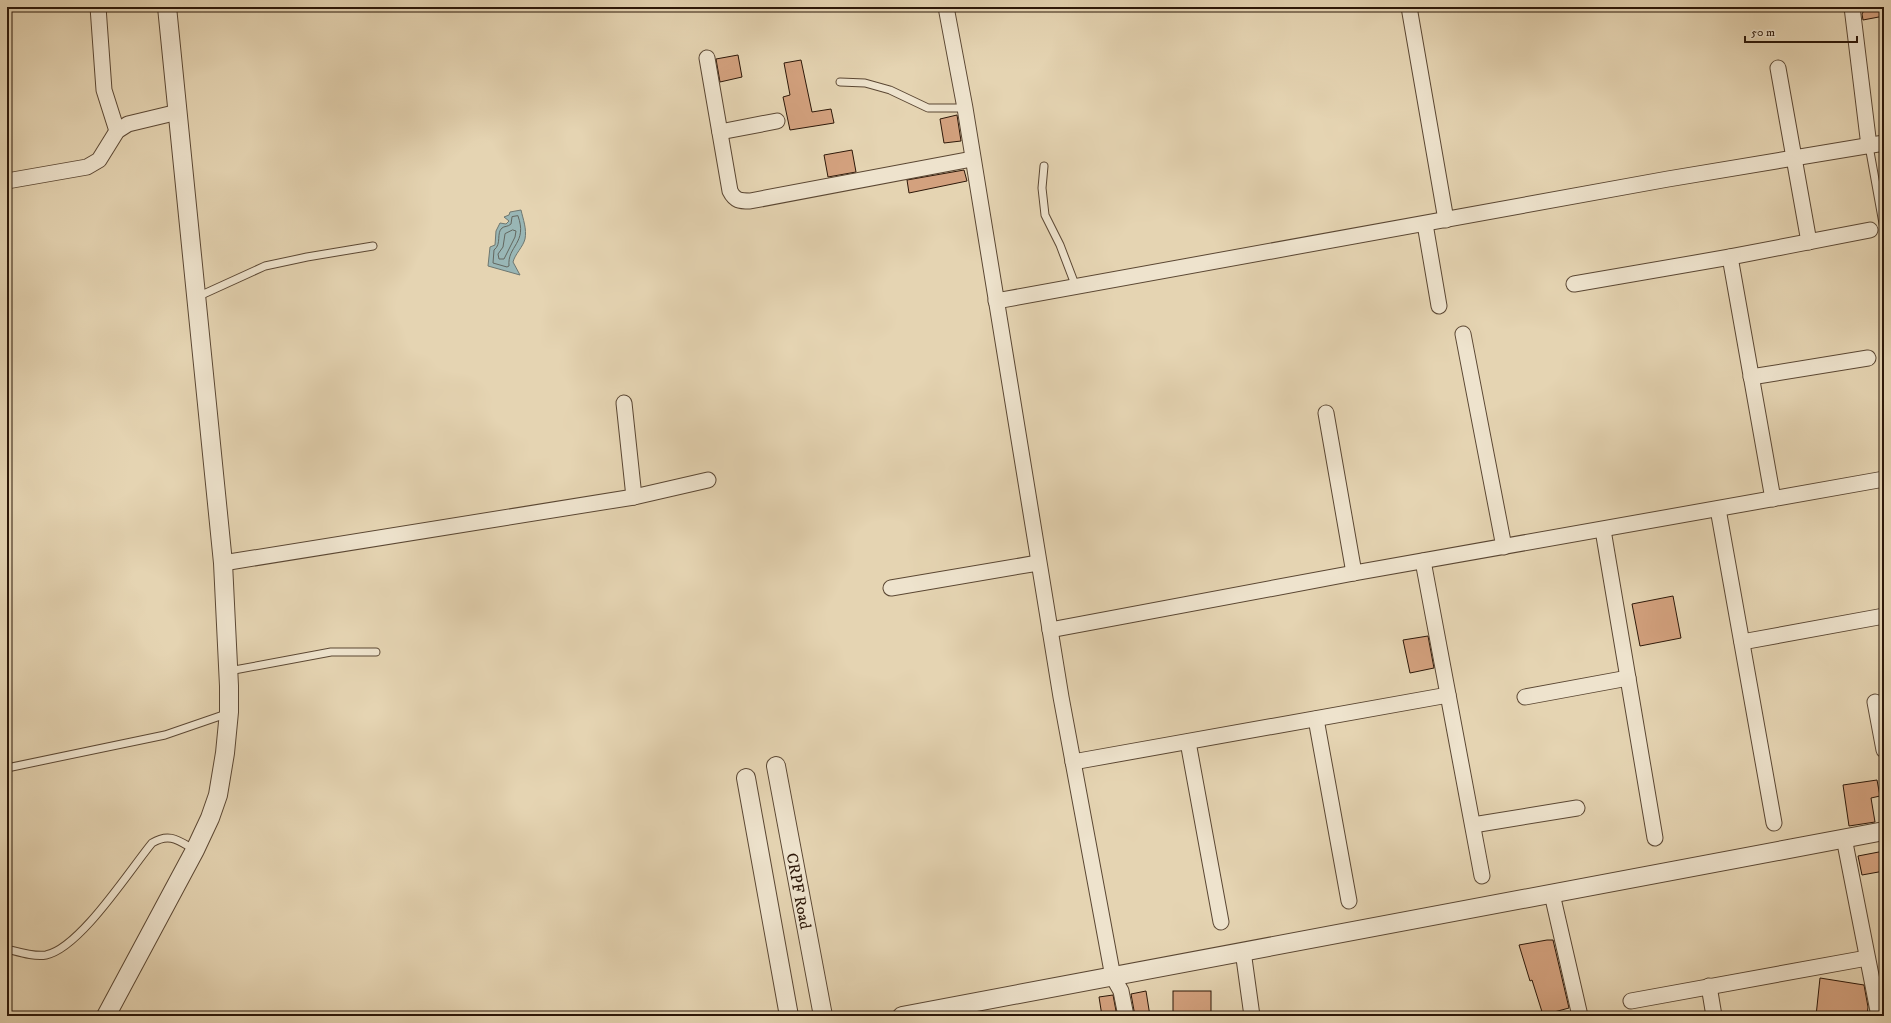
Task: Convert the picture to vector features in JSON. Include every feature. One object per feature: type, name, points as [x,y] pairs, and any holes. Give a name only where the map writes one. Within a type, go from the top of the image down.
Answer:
[{"type":"street","points":[[98,7],[104,90],[116,131]]},
{"type":"street","points":[[106,1016],[196,850],[210,818],[218,795],[225,753],[229,712],[229,671],[223,563],[167,7]]},
{"type":"street","points":[[946,7],[965,108],[1038,563],[1073,762],[1113,977],[1121,991],[1126,1016]]},
{"type":"street","points":[[1409,7],[1446,220]]},
{"type":"street","points":[[996,301],[1795,157],[1877,144],[1852,7]]},
{"type":"street","points":[[708,58],[730,191],[734,198],[740,201],[750,201],[972,159]]},
{"type":"street","points":[[1778,68],[1809,242]]},
{"type":"street","points":[[7,182],[87,167],[99,160],[116,131],[128,124],[178,112]]},
{"type":"street","points":[[720,132],[777,121]]},
{"type":"street","points":[[1426,224],[1439,306]]},
{"type":"street","points":[[1574,284],[1877,230]]},
{"type":"street","points":[[1730,257],[1773,499]]},
{"type":"street","points":[[1463,334],[1504,547]]},
{"type":"street","points":[[1751,377],[1868,358]]},
{"type":"street","points":[[624,403],[634,497]]},
{"type":"street","points":[[1326,413],[1354,573]]},
{"type":"street","points":[[1050,630],[1354,573],[1884,479]]},
{"type":"street","points":[[223,563],[634,497],[708,480]]},
{"type":"street","points":[[1718,509],[1774,824]]},
{"type":"street","points":[[1603,530],[1656,838]]},
{"type":"street","points":[[1423,561],[1482,876]]},
{"type":"street","points":[[891,588],[1038,563]]},
{"type":"street","points":[[1742,642],[1884,616]]},
{"type":"street","points":[[1525,697],[1628,678]]},
{"type":"street","points":[[1073,762],[1448,695]]},
{"type":"street","points":[[1875,702],[1884,750]]},
{"type":"street","points":[[1316,719],[1349,901]]},
{"type":"street","points":[[1188,742],[1221,922]]},
{"type":"street","name":"CRPF Road","points":[[776,766],[822,1016]]},
{"type":"street","points":[[746,778],[789,1016]]},
{"type":"street","points":[[1473,825],[1577,808]]},
{"type":"street","points":[[902,1016],[1884,831]]},
{"type":"street","points":[[1844,838],[1879,1016]]},
{"type":"street","points":[[1552,894],[1580,1016]]},
{"type":"street","points":[[1243,951],[1252,1016]]},
{"type":"street","points":[[1631,1001],[1868,958]]},
{"type":"street","points":[[1709,986],[1714,1016]]},
{"type":"lane","points":[[840,82],[865,83],[890,90],[928,108],[965,108]]},
{"type":"lane","points":[[1877,144],[1877,230]]},
{"type":"lane","points":[[1044,166],[1042,196],[1045,215],[1060,245],[1076,287]]},
{"type":"lane","points":[[197,298],[265,266],[307,257],[373,246]]},
{"type":"lane","points":[[229,671],[331,652],[376,652]]},
{"type":"lane","points":[[7,768],[165,735],[229,712]]},
{"type":"lane","points":[[7,949],[34,955],[45,955],[56,952],[65,946],[107,902],[152,843],[161,838],[167,837],[175,839],[196,850]]},
{"type":"water","points":[[521,210],[525,228],[525,239],[513,262],[520,275],[488,266],[490,247],[495,245],[496,231],[500,223],[506,224],[509,221],[504,217],[509,215],[510,212]]},
{"type":"building","points":[[1866,7],[1884,7],[1884,16],[1863,20],[1862,14]]},
{"type":"building","points":[[738,55],[742,77],[720,82],[716,59]]},
{"type":"building","points":[[801,60],[812,112],[831,109],[834,123],[790,130],[783,97],[790,95],[784,63]]},
{"type":"building","points":[[957,115],[961,141],[944,143],[940,119]]},
{"type":"building","points":[[852,150],[856,172],[828,177],[824,155]]},
{"type":"building","points":[[964,170],[967,181],[909,193],[907,180]]},
{"type":"building","points":[[1673,596],[1681,638],[1640,646],[1632,604]]},
{"type":"building","points":[[1428,636],[1434,668],[1410,673],[1403,640]]},
{"type":"building","points":[[1877,780],[1880,796],[1871,798],[1875,822],[1849,826],[1843,785]]},
{"type":"building","points":[[1884,851],[1884,871],[1862,875],[1858,856]]},
{"type":"building","points":[[1553,940],[1569,1008],[1543,1015],[1532,980],[1530,981],[1519,945]]},
{"type":"building","points":[[1820,978],[1864,985],[1868,1007],[1867,1016],[1816,1016]]},
{"type":"building","points":[[1146,991],[1150,1016],[1135,1016],[1131,994]]},
{"type":"building","points":[[1173,991],[1211,991],[1211,1016],[1173,1016]]},
{"type":"building","points":[[1113,995],[1117,1016],[1102,1016],[1099,997]]}]
